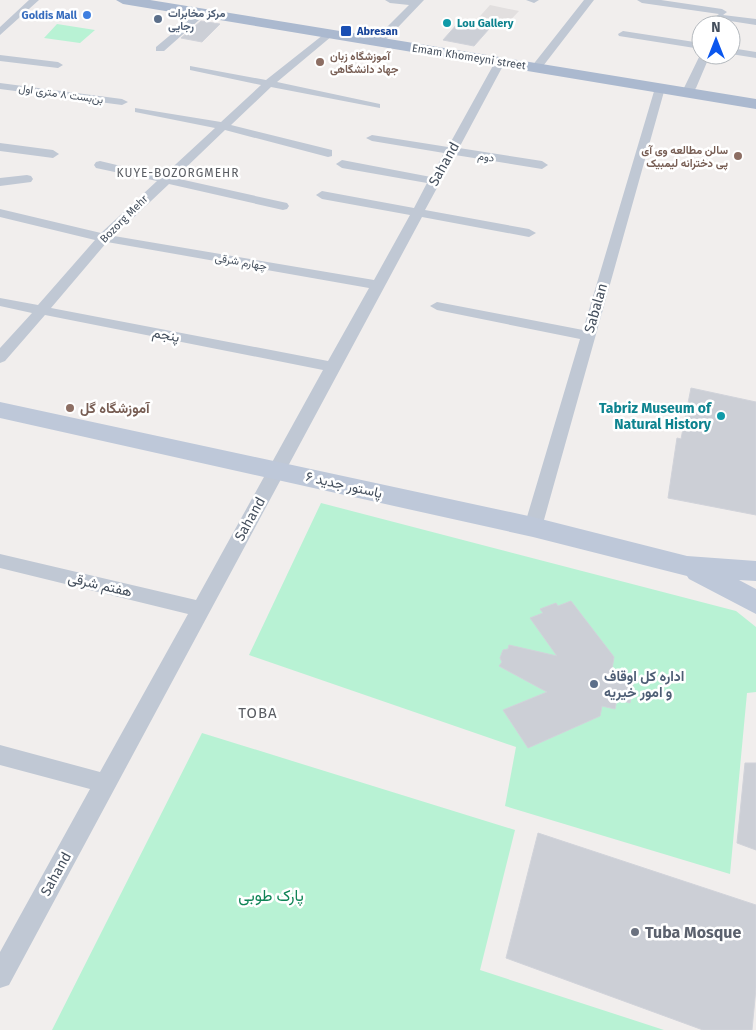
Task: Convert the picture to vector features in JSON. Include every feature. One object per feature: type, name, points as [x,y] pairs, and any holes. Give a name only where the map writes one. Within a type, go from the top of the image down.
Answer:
[{"type":"main road","name":"Emam Khomeyni street","points":[[123,0],[500,62],[538,66],[660,88],[689,90],[756,104]]},
{"type":"main road","name":"پاستور جدید ۶","points":[[0,410],[277,469],[533,527],[686,566],[756,571]]},
{"type":"main road","name":"پاستور جدید ۶","points":[[686,566],[748,597],[756,603]]},
{"type":"street","points":[[0,32],[34,0]]},
{"type":"street","points":[[390,0],[417,1]]},
{"type":"street","points":[[538,66],[589,0]]},
{"type":"street","points":[[642,0],[707,15]]},
{"type":"street","points":[[721,15],[727,0]]},
{"type":"street","points":[[378,42],[417,1]]},
{"type":"street","points":[[160,49],[202,13]]},
{"type":"street","points":[[741,20],[756,22]]},
{"type":"street","name":"Bozorg Mehr","points":[[0,358],[104,238],[269,83],[328,34]]},
{"type":"street","points":[[624,34],[691,44]]},
{"type":"street","points":[[741,53],[756,55]]},
{"type":"street","points":[[0,58],[58,65]]},
{"type":"street","name":"Sahand","points":[[0,976],[500,62]]},
{"type":"street","points":[[689,90],[700,65]]},
{"type":"street","points":[[194,68],[376,106]]},
{"type":"street","name":"بن‌بست ۸ متری اول","points":[[0,86],[122,102]]},
{"type":"street","name":"Sabalan","points":[[533,527],[660,88]]},
{"type":"street","points":[[139,110],[222,126],[328,153]]},
{"type":"street","name":"دوم","points":[[372,138],[542,166]]},
{"type":"street","points":[[0,147],[53,154]]},
{"type":"street","points":[[342,164],[435,181]]},
{"type":"street","points":[[100,165],[282,206]]},
{"type":"street","points":[[0,182],[27,179]]},
{"type":"street","points":[[322,195],[529,233]]},
{"type":"street","name":"چهارم شرقی","points":[[0,213],[104,238],[378,285]]},
{"type":"street","name":"پنجم","points":[[0,302],[41,312],[333,367]]},
{"type":"street","points":[[437,306],[588,336]]},
{"type":"street","name":"هفتم شرقی","points":[[0,561],[201,609]]},
{"type":"street","points":[[0,755],[106,783]]},
{"type":"shaded area","points":[[490,5],[519,11],[502,29],[473,24]]},
{"type":"green space","points":[[57,24],[95,30],[80,43],[44,38]]},
{"type":"green space","points":[[321,503],[736,611],[756,627],[756,692],[747,693],[730,874],[505,806],[516,747],[249,655]]},
{"type":"green space","name":"پارک طوبی","points":[[202,733],[515,830],[480,970],[664,1030],[52,1030]]},
{"type":"building","points":[[201,21],[220,24],[202,42],[181,38]]},
{"type":"building","points":[[458,23],[489,29],[474,46],[443,40]]},
{"type":"building","points":[[691,388],[756,402],[756,515],[668,498],[677,438],[681,439]]},
{"type":"building","points":[[571,601],[614,657],[612,669],[623,671],[620,681],[633,685],[630,703],[617,699],[615,709],[602,706],[600,716],[528,748],[503,710],[547,692],[499,666],[502,662],[500,658],[503,650],[508,649],[509,645],[557,656],[530,618],[543,613],[540,609],[556,603],[558,606]]},
{"type":"building","points":[[745,763],[756,763],[756,850],[737,843]]},
{"type":"building","name":"Tuba Mosque","points":[[538,833],[756,905],[756,988],[752,1030],[703,1030],[506,958]]},
{"type":"place","name":"Goldis Mall","points":[[87,15]]},
{"type":"place","name":"مرکز مخابرات رجایی","points":[[158,19]]},
{"type":"place","name":"Lou Gallery","points":[[447,23]]},
{"type":"place","name":"Abresan","points":[[346,31]]},
{"type":"place","name":"آموزشگاه زبان جهاد دانشگاهی","points":[[320,62]]},
{"type":"place","name":"سالن مطالعه وی آی پی دخترانه لیمبیک","points":[[738,156]]},
{"type":"place","name":"آموزشگاه گل","points":[[70,408]]},
{"type":"place","name":"Tabriz Museum of Natural History","points":[[721,416]]},
{"type":"place","name":"اداره کل اوقاف و امور خیریه","points":[[594,684]]},
{"type":"place","name":"Tuba Mosque","points":[[635,932]]},
{"type":"district","name":"KUYE-BOZORGMEHR","points":[[178,173]]},
{"type":"district","name":"TOBA","points":[[258,713]]}]
